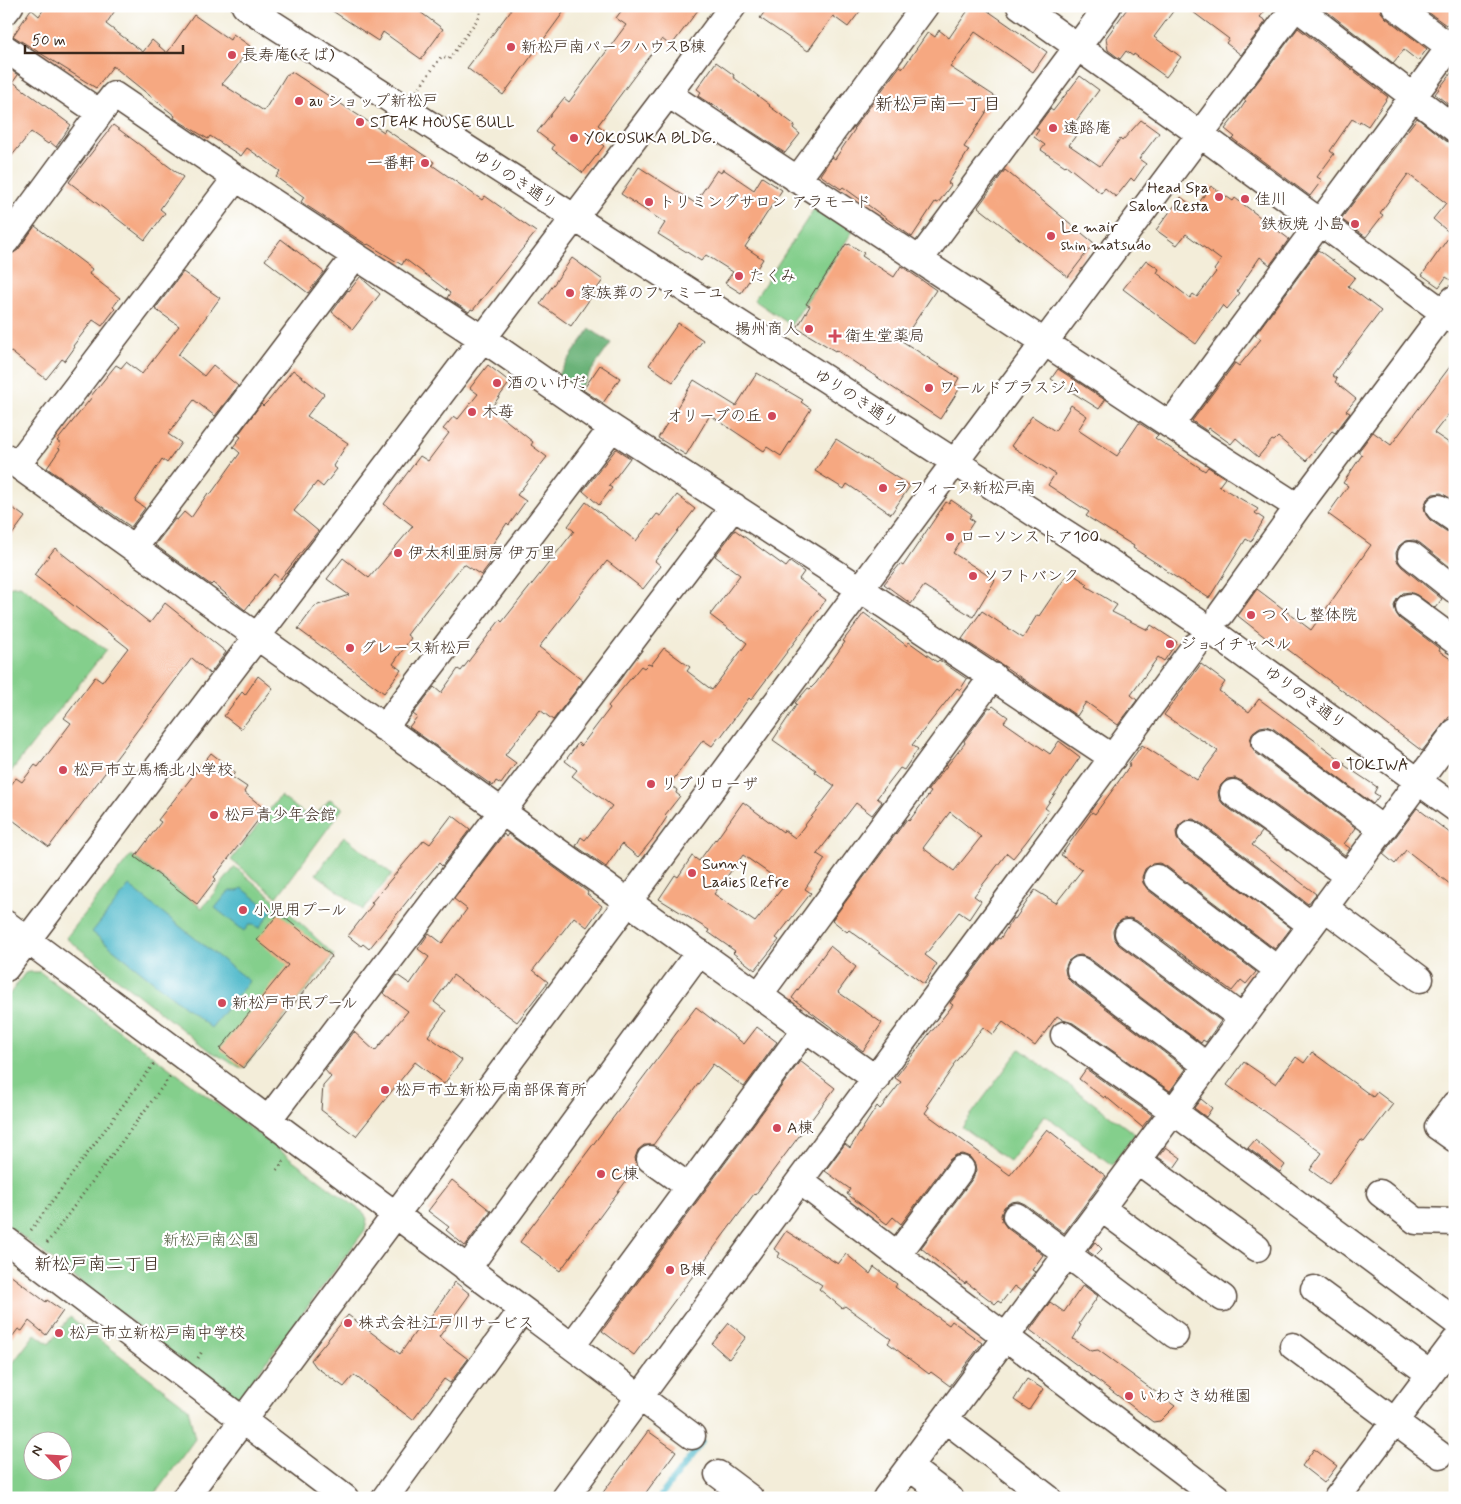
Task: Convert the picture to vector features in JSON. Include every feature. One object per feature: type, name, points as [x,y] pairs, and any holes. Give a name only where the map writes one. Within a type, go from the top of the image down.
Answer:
[{"type":"street","points":[[6,11],[10,6]]},
{"type":"street","name":"ゆりのき通り","points":[[245,6],[1084,545],[1210,630],[1455,808]]},
{"type":"street","points":[[6,968],[733,6]]},
{"type":"street","points":[[797,180],[925,6]]},
{"type":"street","points":[[1020,6],[1319,222],[1451,311],[1298,507],[1221,614]]},
{"type":"street","points":[[920,259],[1108,6]]},
{"type":"street","points":[[1170,424],[1412,97],[1453,46],[1395,6]]},
{"type":"street","points":[[185,1498],[955,462],[1201,135],[1242,69],[1296,7],[1455,129]]},
{"type":"street","points":[[6,49],[100,113]]},
{"type":"street","points":[[668,94],[1298,507]]},
{"type":"street","points":[[6,241],[114,95],[236,178],[482,339],[612,428],[861,589],[1113,758]]},
{"type":"street","points":[[236,178],[12,461],[876,1078]]},
{"type":"street","points":[[134,548],[355,256]]},
{"type":"street","points":[[384,728],[612,428]]},
{"type":"street","points":[[268,1120],[734,506]]},
{"type":"street","points":[[1411,555],[1455,590]]},
{"type":"street","points":[[1409,607],[1455,640]]},
{"type":"street","points":[[565,1498],[1195,646]]},
{"type":"street","points":[[759,994],[993,676]]},
{"type":"street","points":[[886,1498],[1455,732]]},
{"type":"street","points":[[1265,741],[1382,829]]},
{"type":"street","points":[[1233,793],[1348,876]]},
{"type":"street","points":[[1191,834],[1420,979]]},
{"type":"street","points":[[1157,878],[1278,970]]},
{"type":"street","points":[[6,924],[692,1436]]},
{"type":"street","points":[[1128,933],[1242,1018]]},
{"type":"street","points":[[467,1268],[699,952]]},
{"type":"street","points":[[1080,970],[1207,1066]]},
{"type":"street","points":[[577,1339],[806,1028]]},
{"type":"street","points":[[1064,1035],[1173,1111],[1455,1321]]},
{"type":"street","points":[[1455,1104],[1438,1127],[1455,1139]]},
{"type":"street","points":[[650,1159],[689,1188]]},
{"type":"street","points":[[1137,1160],[1257,1248]]},
{"type":"street","points":[[898,1254],[961,1169]]},
{"type":"street","points":[[800,1181],[1218,1498]]},
{"type":"street","points":[[1380,1193],[1416,1221],[1455,1222]]},
{"type":"street","points":[[1101,1208],[1223,1298]]},
{"type":"street","points":[[1016,1216],[1175,1335]]},
{"type":"street","points":[[19,1250],[345,1498]]},
{"type":"street","points":[[1314,1289],[1430,1374]]},
{"type":"street","points":[[385,1498],[522,1310]]},
{"type":"street","points":[[1337,1498],[1455,1342]]},
{"type":"street","points":[[1293,1346],[1440,1455]]},
{"type":"street","points":[[945,1419],[1048,1498]]},
{"type":"street","points":[[909,1467],[950,1498]]},
{"type":"street","points":[[718,1474],[750,1498]]},
{"type":"path","points":[[416,94],[441,58],[449,59],[480,16],[480,6]]},
{"type":"path","points":[[19,1250],[158,1057]]},
{"type":"path","points":[[19,1250],[174,1072]]},
{"type":"green space","points":[[816,206],[853,231],[791,325],[754,300]]},
{"type":"green space","points":[[590,329],[611,343],[576,393],[555,379]]},
{"type":"green space","points":[[20,585],[106,650],[6,778],[6,587]]},
{"type":"green space","points":[[280,796],[312,819],[330,799],[343,808],[277,897],[231,860]]},
{"type":"green space","points":[[344,836],[392,874],[363,910],[316,874]]},
{"type":"green space","name":"新松戸市民プール","points":[[131,855],[202,908],[235,867],[282,906],[334,955],[243,1069],[208,1050],[66,938]]},
{"type":"green space","name":"新松戸南公園","points":[[40,972],[364,1213],[367,1219],[365,1230],[236,1402],[6,1224],[6,999],[25,973]]},
{"type":"green space","points":[[1020,1049],[1135,1134],[1112,1165],[1045,1115],[1010,1162],[962,1127]]},
{"type":"green space","name":"松戸市立新松戸南中学校","points":[[70,1317],[188,1408],[195,1439],[152,1498],[6,1498],[6,1372],[35,1334],[49,1344]]},
{"type":"water","points":[[129,886],[249,981],[211,1028],[92,932]]},
{"type":"water","name":"小児用プール","points":[[242,888],[272,911],[259,928],[249,925],[244,931],[215,908],[229,891],[238,891]]},
{"type":"building","points":[[46,6],[118,6],[106,24],[143,52],[152,40],[167,53],[194,15],[230,40],[233,34],[250,46],[236,68],[222,84],[264,111],[286,75],[292,72],[384,132],[385,129],[434,162],[432,165],[482,200],[485,196],[536,232],[473,310],[471,309],[469,312],[447,298],[450,293],[405,259],[402,265],[367,245],[301,202],[304,197],[276,177],[280,171],[247,148],[241,156],[210,136],[208,139],[174,118],[175,116],[113,66],[96,88],[13,36],[31,9],[39,16]]},
{"type":"building","points":[[325,6],[412,6],[443,29],[421,59],[383,32],[378,41]]},
{"type":"building","name":"新松戸南パークハウスB棟","points":[[514,6],[568,6],[503,95],[467,68]]},
{"type":"building","points":[[625,6],[701,6],[671,46],[662,39],[598,125],[608,133],[600,143],[604,146],[583,173],[552,149],[554,145],[537,132],[564,98],[569,102],[626,25],[616,18]]},
{"type":"building","points":[[769,6],[864,6],[848,27],[833,16],[808,51],[760,18]]},
{"type":"building","points":[[971,6],[981,6],[1047,52],[1033,72],[975,32],[950,67],[996,97],[964,147],[969,150],[948,183],[951,185],[938,203],[935,202],[912,237],[843,187],[841,189],[820,175],[832,157],[835,159],[854,128],[900,66],[903,68],[928,32],[935,37],[939,30],[949,38]]},
{"type":"building","points":[[1129,6],[1177,6],[1154,37],[1181,57],[1166,77],[1134,54],[1133,56],[1126,51],[1120,59],[1108,50],[1106,38]]},
{"type":"building","points":[[1185,6],[1269,6],[1260,17],[1266,21],[1241,55],[1226,43],[1229,39]]},
{"type":"building","points":[[1320,6],[1380,6],[1381,12],[1386,18],[1427,49],[1418,61],[1404,50],[1393,63]]},
{"type":"building","points":[[1455,6],[1455,15],[1446,25],[1421,7]]},
{"type":"building","points":[[1298,28],[1388,97],[1368,126],[1352,119],[1330,151],[1334,154],[1317,177],[1322,180],[1310,196],[1233,139],[1235,137],[1225,129],[1246,101],[1244,100]]},
{"type":"building","points":[[716,62],[795,125],[793,128],[800,134],[785,153],[713,104],[698,96],[701,92],[697,89]]},
{"type":"building","points":[[6,67],[18,75],[13,82],[71,125],[56,147],[50,142],[48,144],[31,132],[6,163]]},
{"type":"building","points":[[1455,68],[1455,105],[1453,108],[1435,94]]},
{"type":"building","points":[[1080,76],[1099,90],[1073,125],[1080,130],[1069,145],[1100,166],[1120,139],[1122,141],[1141,120],[1159,133],[1139,159],[1146,164],[1134,181],[1131,178],[1116,197],[1105,188],[1101,193],[1066,165],[1041,150],[1045,145],[1034,137],[1039,130],[1036,128],[1050,109],[1053,111]]},
{"type":"building","points":[[1417,118],[1446,141],[1455,144],[1455,283],[1446,277],[1439,287],[1422,275],[1451,234],[1433,219],[1446,203],[1408,174],[1380,213],[1383,215],[1366,237],[1341,219]]},
{"type":"building","points":[[113,125],[183,177],[160,209],[165,213],[145,240],[69,182]]},
{"type":"building","points":[[639,167],[695,203],[717,170],[721,173],[723,169],[754,190],[762,177],[782,190],[745,247],[763,259],[741,293],[725,283],[733,272],[706,255],[701,261],[658,234],[665,223],[621,194]]},
{"type":"building","name":"Le mair shin matsudo","points":[[1005,170],[1094,243],[1068,277],[978,207]]},
{"type":"building","points":[[1211,186],[1233,201],[1235,198],[1289,239],[1270,265],[1260,257],[1237,291],[1240,293],[1227,309],[1223,305],[1196,344],[1123,289],[1146,260],[1159,269],[1157,273],[1190,298],[1193,294],[1197,297],[1216,272],[1214,270],[1221,260],[1186,234],[1177,245],[1156,230],[1181,197],[1195,208]]},
{"type":"building","points":[[35,226],[92,269],[89,274],[120,298],[113,307],[115,309],[102,326],[93,320],[73,346],[75,347],[65,361],[62,359],[46,379],[6,348],[6,261],[10,255],[18,250]]},
{"type":"building","points":[[281,239],[324,272],[308,293],[265,260]]},
{"type":"building","points":[[846,244],[864,253],[862,256],[894,277],[901,266],[936,290],[902,341],[959,378],[955,385],[960,388],[940,419],[836,350],[797,328],[810,306],[806,304]]},
{"type":"building","points":[[1318,250],[1355,277],[1348,286],[1381,311],[1332,375],[1337,379],[1335,382],[1356,399],[1346,411],[1350,413],[1335,433],[1332,431],[1306,461],[1278,437],[1274,441],[1272,440],[1258,457],[1236,438],[1231,444],[1209,428],[1207,431],[1192,421],[1235,363],[1239,366],[1261,339],[1255,335]]},
{"type":"building","points":[[572,258],[603,280],[571,326],[540,304]]},
{"type":"building","points":[[183,272],[220,298],[178,355],[204,376],[213,365],[238,386],[215,416],[194,400],[168,434],[181,443],[167,463],[162,459],[135,501],[145,508],[131,527],[47,468],[60,449],[58,448],[61,444],[57,441],[116,365],[121,368],[126,362],[142,374],[179,326],[155,309]]},
{"type":"building","points":[[360,277],[380,294],[353,329],[332,312]]},
{"type":"building","points":[[678,323],[703,340],[673,382],[649,365]]},
{"type":"building","points":[[1455,360],[1455,406],[1434,433],[1455,447],[1455,501],[1441,493],[1433,494],[1427,499],[1424,507],[1426,515],[1430,520],[1446,531],[1455,534],[1455,571],[1414,540],[1405,541],[1399,546],[1396,553],[1397,561],[1402,567],[1442,599],[1435,608],[1417,595],[1410,592],[1403,593],[1397,599],[1394,606],[1396,613],[1400,619],[1455,662],[1455,717],[1449,717],[1422,751],[1282,645],[1280,649],[1238,616],[1257,589],[1311,630],[1371,545],[1328,514],[1348,486],[1343,483],[1362,455],[1358,452],[1373,432],[1391,445]]},
{"type":"building","points":[[488,365],[510,382],[491,408],[533,442],[531,445],[547,457],[517,495],[526,501],[509,525],[507,523],[483,558],[490,563],[481,575],[464,564],[407,635],[411,638],[393,664],[401,670],[384,693],[298,629],[315,606],[349,595],[327,579],[343,558],[369,578],[413,526],[384,504],[420,456],[428,461],[449,433],[443,429],[454,416],[458,419],[478,394],[470,388]]},
{"type":"building","points":[[600,365],[620,378],[603,403],[583,390]]},
{"type":"building","points":[[1058,369],[1105,400],[1099,409],[1051,379]]},
{"type":"building","points":[[293,370],[324,394],[307,416],[348,443],[333,466],[337,469],[323,487],[317,482],[294,511],[318,531],[280,579],[274,574],[245,610],[213,583],[211,585],[155,545],[175,519],[177,520],[184,512],[191,518],[208,493],[210,495],[240,453],[233,447],[241,437],[238,435],[261,404],[263,406],[269,400]]},
{"type":"building","points":[[757,373],[803,400],[801,402],[811,409],[781,456],[767,447],[764,451],[710,415],[686,455],[658,438],[694,380],[736,406]]},
{"type":"building","points":[[1071,405],[1087,416],[1078,430],[1117,456],[1139,423],[1158,435],[1155,438],[1205,471],[1208,467],[1225,478],[1219,486],[1258,509],[1255,513],[1264,519],[1251,542],[1246,539],[1209,598],[1166,571],[1133,548],[1134,546],[1086,516],[1089,512],[1048,485],[1055,474],[1011,446],[1032,416],[1055,431]]},
{"type":"building","points":[[836,439],[910,486],[891,514],[847,484],[844,489],[815,471]]},
{"type":"building","points":[[616,449],[630,458],[609,486],[612,488],[599,505],[583,491]]},
{"type":"building","points":[[677,495],[695,509],[655,561],[661,566],[643,589],[607,561],[539,647],[583,681],[553,720],[540,710],[505,755],[516,763],[501,784],[496,781],[493,786],[409,727],[417,717],[413,714],[434,687],[441,693],[458,669],[461,671],[500,620],[502,622],[574,531],[568,526],[586,502],[636,541],[657,514],[661,516]]},
{"type":"building","points":[[951,500],[972,514],[969,518],[974,521],[953,553],[995,580],[973,617],[924,586],[911,604],[884,584],[900,564],[903,566],[946,502],[949,504]]},
{"type":"building","points":[[6,503],[25,517],[6,543]]},
{"type":"building","points":[[735,530],[786,567],[790,562],[804,572],[799,579],[826,600],[720,738],[712,746],[703,740],[670,784],[677,790],[676,793],[680,796],[665,815],[667,817],[652,840],[638,857],[622,844],[606,867],[576,846],[581,837],[585,840],[612,806],[572,776],[577,770],[565,761],[578,743],[581,746],[610,708],[608,706],[641,666],[644,668],[648,664],[651,665],[664,648],[690,667],[687,671],[712,690],[747,643],[710,615],[740,575],[715,556]]},
{"type":"building","points":[[55,548],[150,623],[165,603],[226,652],[210,674],[192,658],[49,847],[6,815],[6,792],[16,778],[22,782],[35,765],[38,767],[71,723],[64,718],[95,677],[102,682],[128,648],[34,575]]},
{"type":"building","points":[[1069,572],[1088,584],[1086,586],[1117,605],[1112,612],[1148,630],[1151,625],[1177,642],[1164,661],[1158,657],[1131,695],[1137,700],[1118,725],[1086,702],[1077,716],[962,639],[982,611],[1023,638],[1037,615],[1039,616]]},
{"type":"building","points":[[864,613],[907,646],[909,642],[937,662],[939,660],[967,679],[960,690],[957,688],[912,745],[918,749],[904,770],[900,768],[877,798],[882,802],[872,815],[856,803],[817,854],[825,859],[805,889],[811,893],[776,938],[779,940],[755,970],[733,953],[735,951],[708,932],[709,930],[659,899],[675,875],[678,877],[692,856],[699,861],[743,802],[783,832],[784,830],[795,838],[835,786],[815,772],[816,770],[773,740],[797,704],[795,703],[808,688],[810,689],[816,683],[845,642],[843,641]],"holes":[[[743,855],[777,879],[776,881],[784,886],[755,922],[714,894]]]},
{"type":"building","points":[[1201,664],[1225,682],[1219,691],[1249,712],[1259,699],[1345,763],[1344,765],[1377,787],[1374,793],[1379,796],[1373,804],[1274,729],[1266,726],[1260,727],[1253,732],[1250,740],[1251,746],[1256,753],[1356,828],[1344,844],[1350,848],[1345,855],[1242,781],[1235,778],[1227,779],[1221,785],[1218,792],[1219,799],[1224,805],[1262,832],[1252,845],[1316,894],[1308,904],[1200,822],[1193,819],[1186,820],[1179,825],[1176,832],[1177,839],[1182,846],[1291,928],[1275,949],[1166,866],[1159,863],[1152,864],[1145,869],[1142,877],[1143,883],[1148,890],[1256,972],[1246,984],[1241,980],[1232,991],[1137,921],[1130,918],[1123,919],[1116,924],[1113,931],[1114,938],[1119,945],[1221,1021],[1206,1042],[1203,1040],[1201,1043],[1089,958],[1081,955],[1075,956],[1068,961],[1065,969],[1066,975],[1071,982],[1186,1069],[1170,1091],[1073,1023],[1057,1016],[1035,1046],[1003,1022],[993,1035],[983,1027],[953,1065],[927,1105],[929,1107],[925,1113],[1010,1175],[1047,1129],[1066,1144],[1065,1146],[1106,1176],[1064,1233],[1025,1204],[1018,1201],[1011,1202],[1004,1207],[1001,1215],[1002,1221],[1007,1228],[1043,1255],[1032,1270],[1035,1272],[1021,1291],[1014,1286],[1001,1303],[998,1301],[995,1304],[966,1282],[965,1284],[921,1248],[973,1178],[976,1170],[975,1164],[970,1157],[962,1154],[956,1155],[949,1160],[901,1224],[893,1217],[887,1224],[847,1194],[850,1189],[825,1171],[845,1144],[850,1148],[877,1106],[880,1109],[901,1082],[895,1078],[953,1005],[950,1003],[1035,890],[1056,903],[1082,870],[1061,855],[1092,812],[1095,814],[1142,745],[1197,780],[1218,751],[1164,715]]},
{"type":"building","points":[[258,676],[273,688],[241,729],[224,716],[242,692],[245,695]]},
{"type":"building","points":[[993,706],[1008,717],[1004,722],[1050,754],[1059,741],[1080,757],[1045,808],[1049,811],[1026,842],[1013,858],[1007,853],[974,896],[981,901],[969,919],[959,912],[925,955],[937,964],[924,984],[832,920],[907,819],[909,821],[931,792],[928,790],[965,743],[964,741],[989,707]],"holes":[[[950,812],[981,837],[954,871],[923,848]]]},
{"type":"building","points":[[211,753],[235,772],[232,777],[247,787],[244,792],[266,810],[214,877],[216,879],[197,904],[135,857],[161,822],[158,820]]},
{"type":"building","points":[[1417,808],[1455,837],[1455,888],[1406,850],[1395,864],[1383,854]]},
{"type":"building","points":[[452,815],[470,829],[442,866],[439,863],[369,949],[363,944],[361,946],[348,936],[373,904],[371,903],[424,840],[430,844]]},
{"type":"building","points":[[504,834],[506,837],[508,834],[588,892],[587,894],[602,906],[587,927],[574,917],[533,970],[548,982],[517,1022],[453,975],[434,1002],[446,1011],[428,1036],[462,1060],[444,1084],[415,1062],[356,1136],[321,1110],[323,1086],[331,1077],[325,1070],[354,1032],[375,1051],[408,1011],[383,993],[397,975],[410,984],[429,957],[418,949],[429,933],[442,943],[446,938],[467,909],[454,899]]},
{"type":"building","points":[[279,913],[332,956],[243,1068],[220,1049],[288,965],[257,940]]},
{"type":"building","points":[[830,946],[856,967],[838,992],[882,1023],[863,1051],[792,998]]},
{"type":"building","name":"C棟","points":[[696,1007],[744,1044],[757,1027],[777,1042],[744,1087],[713,1064],[653,1145],[644,1145],[638,1150],[635,1158],[637,1166],[560,1271],[520,1242]]},
{"type":"building","points":[[1312,1052],[1373,1097],[1377,1092],[1393,1104],[1364,1142],[1361,1140],[1329,1184],[1310,1170],[1322,1153],[1227,1085],[1244,1062],[1276,1084],[1296,1057],[1304,1063]]},
{"type":"building","points":[[800,1061],[835,1088],[634,1355],[602,1331]]},
{"type":"building","points":[[1086,1069],[1152,1115],[1142,1127],[1105,1096],[1104,1098],[1079,1079]]},
{"type":"building","points":[[1201,1099],[1212,1108],[1206,1117],[1194,1108]]},
{"type":"building","points":[[1255,1140],[1285,1165],[1280,1172],[1248,1148]]},
{"type":"building","points":[[1166,1147],[1181,1158],[1174,1168],[1158,1157]]},
{"type":"building","points":[[452,1180],[491,1211],[465,1246],[446,1230],[449,1227],[428,1211]]},
{"type":"building","points":[[786,1231],[838,1264],[846,1254],[870,1274],[874,1267],[897,1284],[895,1287],[949,1325],[952,1321],[982,1343],[950,1386],[931,1372],[929,1374],[888,1343],[891,1339],[845,1306],[842,1308],[819,1289],[822,1285],[778,1257],[780,1253],[774,1249]]},
{"type":"building","points":[[1095,1242],[1102,1249],[1095,1256],[1088,1251]]},
{"type":"building","points":[[6,1272],[46,1302],[47,1300],[63,1311],[46,1335],[29,1321],[22,1331],[18,1329],[6,1345]]},
{"type":"building","points":[[455,1282],[470,1294],[439,1337],[468,1359],[450,1383],[444,1379],[413,1420],[354,1375],[344,1387],[316,1367],[311,1360],[348,1315],[400,1354],[421,1324],[424,1326]]},
{"type":"building","points":[[1083,1285],[1098,1296],[1079,1324],[1081,1325],[1073,1339],[1091,1351],[1098,1350],[1175,1406],[1160,1421],[1153,1422],[1030,1330],[1050,1302],[1064,1312]]},
{"type":"building","points":[[729,1323],[746,1337],[729,1359],[712,1344]]},
{"type":"building","points":[[1027,1379],[1043,1389],[1029,1410],[1014,1400]]},
{"type":"building","points":[[648,1431],[676,1451],[642,1498],[599,1498]]},
{"type":"building","points":[[1314,1449],[1337,1466],[1324,1483],[1302,1466]]},
{"type":"waterway","points":[[659,1498],[702,1442]]},
{"type":"place","name":"新松戸南パークハウスB棟","points":[[511,47]]},
{"type":"place","name":"長寿庵(そば)","points":[[232,55]]},
{"type":"place","name":"au ショップ新松戸","points":[[299,101]]},
{"type":"place","name":"STEAK HOUSE BULL","points":[[360,122]]},
{"type":"place","name":"遠路庵","points":[[1053,128]]},
{"type":"place","name":"YOKOSUKA BLDG.","points":[[574,138]]},
{"type":"place","name":"一番軒","points":[[425,163]]},
{"type":"place","name":"Head Spa Salon Resta","points":[[1219,197]]},
{"type":"place","name":"佳川","points":[[1245,199]]},
{"type":"place","name":"トリミングサロン アラモード","points":[[649,202]]},
{"type":"place","name":"鉄板焼 小島","points":[[1355,224]]},
{"type":"place","name":"Le mair shin matsudo","points":[[1051,236]]},
{"type":"place","name":"たくみ","points":[[739,276]]},
{"type":"place","name":"家族葬のファミーユ","points":[[570,293]]},
{"type":"place","name":"揚州商人","points":[[809,329]]},
{"type":"place","name":"衛生堂薬局","points":[[835,336]]},
{"type":"place","name":"酒のいけだ","points":[[497,383]]},
{"type":"place","name":"ワールドプラスジム","points":[[929,388]]},
{"type":"place","name":"木苺","points":[[472,412]]},
{"type":"place","name":"オリーブの丘","points":[[772,416]]},
{"type":"place","name":"ラフィーヌ新松戸南","points":[[883,488]]},
{"type":"place","name":"ローソンストア100","points":[[950,537]]},
{"type":"place","name":"伊太利亜厨房 伊万里","points":[[398,553]]},
{"type":"place","name":"ソフトバンク","points":[[973,576]]},
{"type":"place","name":"つくし整体院","points":[[1251,615]]},
{"type":"place","name":"ジョイチャペル","points":[[1170,644]]},
{"type":"place","name":"グレース新松戸","points":[[350,648]]},
{"type":"place","name":"TOKIWA","points":[[1336,765]]},
{"type":"place","name":"松戸市立馬橋北小学校","points":[[63,770]]},
{"type":"place","name":"リブリローザ","points":[[651,784]]},
{"type":"place","name":"松戸青少年会館","points":[[214,815]]},
{"type":"place","name":"Sunny Ladies Refre","points":[[692,873]]},
{"type":"place","name":"小児用プール","points":[[243,910]]},
{"type":"place","name":"新松戸市民プール","points":[[222,1003]]},
{"type":"place","name":"松戸市立新松戸南部保育所","points":[[385,1090]]},
{"type":"place","name":"A棟","points":[[777,1128]]},
{"type":"place","name":"C棟","points":[[601,1174]]},
{"type":"place","name":"B棟","points":[[670,1270]]},
{"type":"place","name":"株式会社江戸川サービス","points":[[348,1323]]},
{"type":"place","name":"松戸市立新松戸南中学校","points":[[59,1333]]},
{"type":"place","name":"いわさき幼稚園","points":[[1129,1396]]},
{"type":"district","name":"新松戸南一丁目","points":[[938,105]]},
{"type":"district","name":"新松戸南二丁目","points":[[97,1265]]}]
